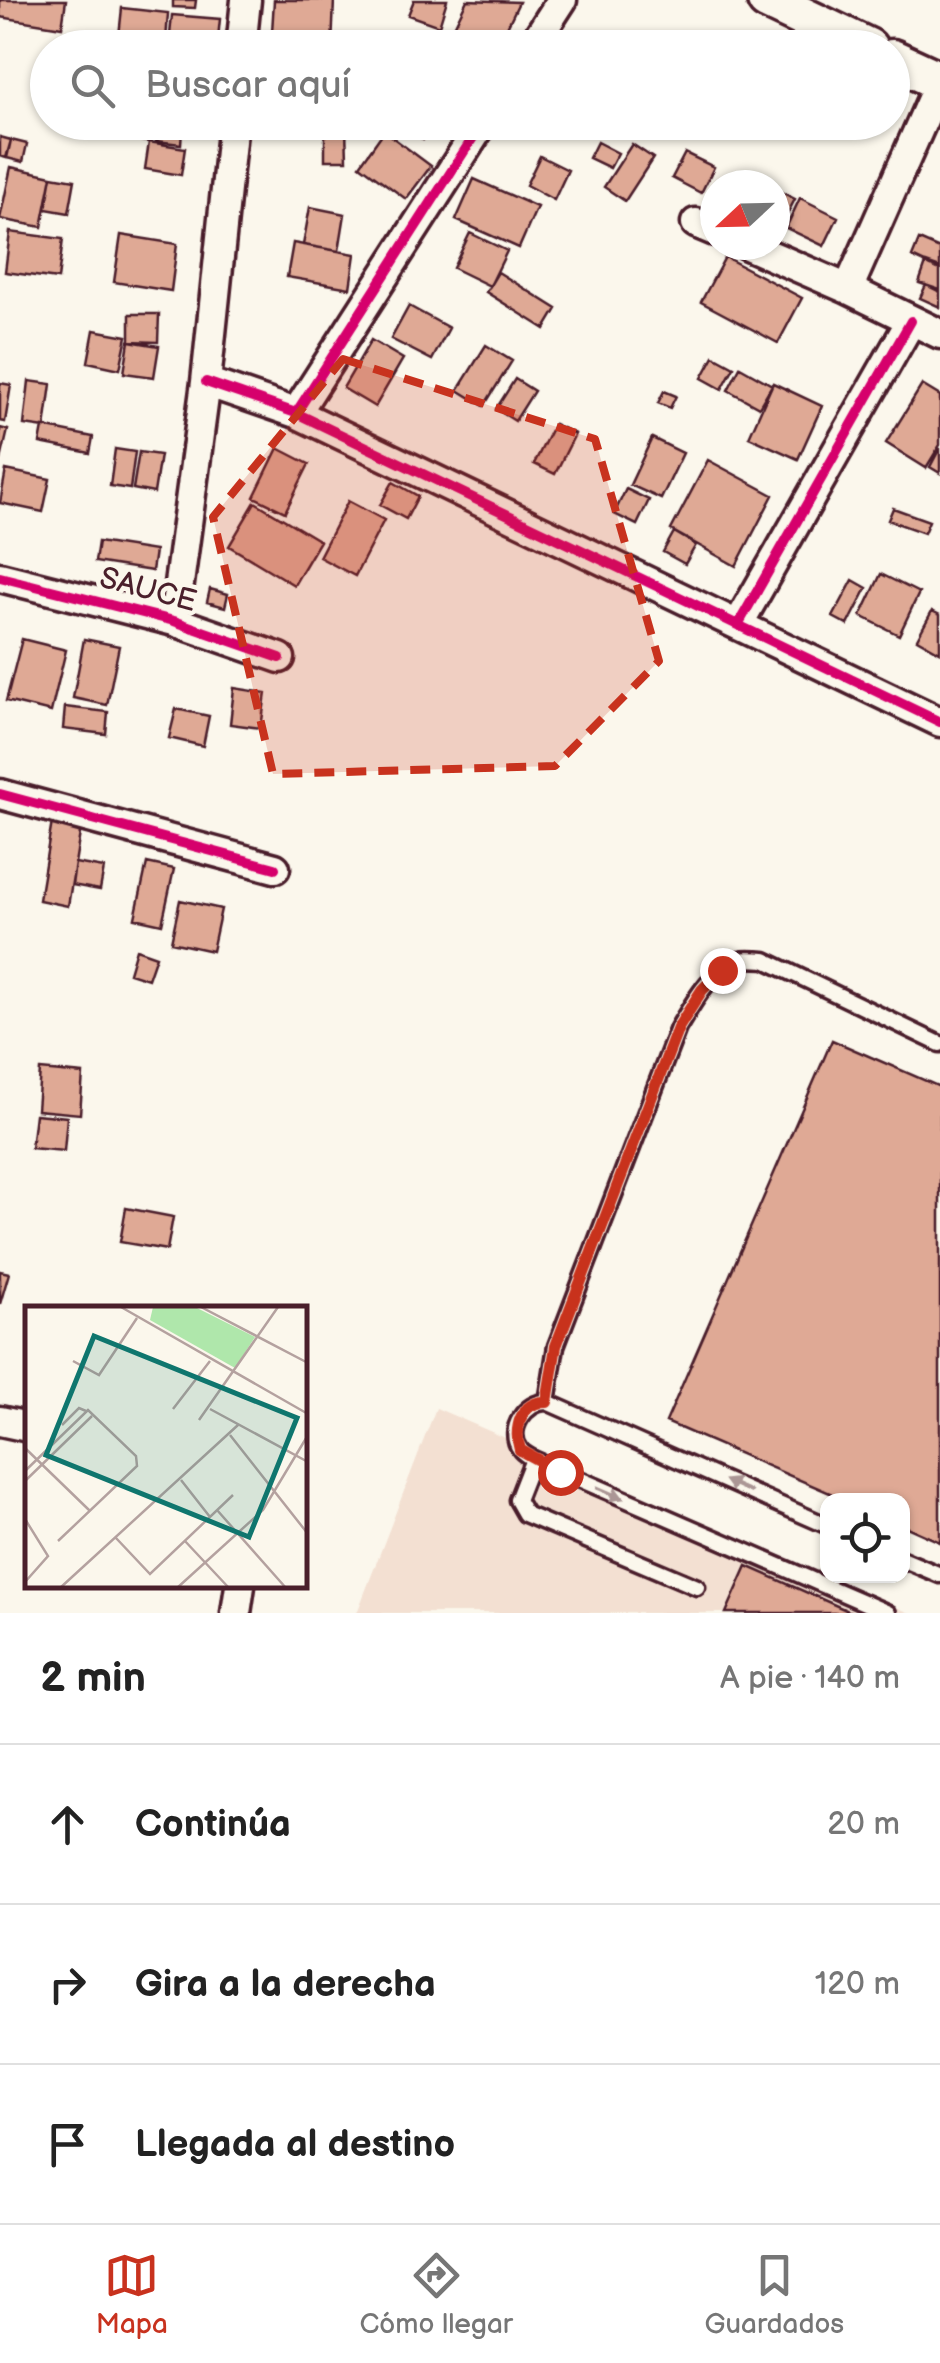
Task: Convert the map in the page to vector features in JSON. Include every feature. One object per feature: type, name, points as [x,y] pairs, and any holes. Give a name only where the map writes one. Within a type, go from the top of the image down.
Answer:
[{"type":"street","points":[[243,30],[246,0]]},
{"type":"street","points":[[543,30],[562,0]]},
{"type":"street","points":[[767,0],[830,30]]},
{"type":"street","points":[[848,289],[940,81],[910,67]]},
{"type":"street","points":[[174,621],[206,382],[231,140]]},
{"type":"street","points":[[296,413],[471,140]]},
{"type":"street","points":[[781,260],[940,334]]},
{"type":"street","points":[[740,623],[912,320]]},
{"type":"street","points":[[206,382],[296,413],[940,722]]},
{"type":"street","name":"SAUCE","points":[[0,578],[174,621],[280,658]]},
{"type":"street","points":[[0,794],[275,868]]},
{"type":"street","points":[[0,1421],[25,1426]]},
{"type":"street","points":[[236,1613],[240,1588]]},
{"type":"lane","points":[[547,1402],[556,1346],[678,1028],[702,990],[722,970],[741,959],[765,960],[940,1044]]},
{"type":"lane","points":[[820,1522],[547,1402],[537,1401],[528,1407],[517,1425],[515,1435],[520,1450],[534,1459],[888,1613]]},
{"type":"lane","points":[[534,1459],[516,1500],[525,1514],[697,1587]]},
{"type":"lane","points":[[910,1562],[940,1575]]},
{"type":"highlighted area","points":[[343,359],[595,439],[659,661],[555,766],[273,774],[213,517]]},
{"type":"shaded area","points":[[436,1408],[820,1574],[820,1583],[841,1583],[910,1613],[357,1613]]},
{"type":"building","points":[[0,0],[66,0],[62,27],[0,17]]},
{"type":"building","points":[[173,0],[196,0],[195,8],[173,7]]},
{"type":"building","points":[[274,0],[334,0],[333,30],[272,30]]},
{"type":"building","points":[[414,0],[447,0],[439,26],[408,15]]},
{"type":"building","points":[[467,0],[519,2],[506,30],[454,27]]},
{"type":"building","points":[[122,8],[168,13],[167,30],[120,30]]},
{"type":"building","points":[[172,15],[220,19],[219,30],[170,30]]},
{"type":"building","points":[[0,137],[11,140],[6,158],[0,156]]},
{"type":"building","points":[[11,140],[27,144],[23,162],[7,158]]},
{"type":"building","points":[[156,140],[181,140],[181,144]]},
{"type":"building","points":[[325,140],[346,140],[347,160],[325,160]]},
{"type":"building","points":[[378,140],[396,140],[431,166],[406,199],[360,165]]},
{"type":"building","points":[[149,142],[185,148],[181,175],[145,169]]},
{"type":"building","points":[[597,142],[618,153],[610,168],[589,158]]},
{"type":"building","points":[[632,144],[653,158],[625,201],[604,187]]},
{"type":"building","points":[[685,153],[714,167],[700,170],[700,192],[672,178]]},
{"type":"building","points":[[540,156],[568,170],[554,200],[526,185]]},
{"type":"building","points":[[11,167],[52,176],[42,227],[0,219]]},
{"type":"building","points":[[52,176],[75,180],[69,213],[46,209]]},
{"type":"building","points":[[474,179],[537,207],[519,248],[456,220]]},
{"type":"building","points":[[800,198],[838,217],[824,246],[790,230],[790,219]]},
{"type":"building","points":[[310,207],[345,214],[339,251],[303,245]]},
{"type":"building","points":[[10,232],[63,239],[58,279],[5,272]]},
{"type":"building","points":[[470,233],[507,251],[490,286],[453,268]]},
{"type":"building","points":[[121,235],[177,244],[171,291],[114,282]]},
{"type":"building","points":[[919,240],[940,249],[940,270],[912,257]]},
{"type":"building","points":[[293,243],[355,254],[350,288],[287,277]]},
{"type":"building","points":[[723,260],[731,260],[802,298],[778,343],[701,302]]},
{"type":"building","points":[[926,263],[940,268],[940,290],[919,283]]},
{"type":"building","points":[[498,272],[557,309],[545,329],[486,292]]},
{"type":"building","points":[[926,285],[940,292],[940,307],[920,298]]},
{"type":"building","points":[[409,306],[449,328],[432,360],[391,339]]},
{"type":"building","points":[[130,314],[159,314],[158,342],[130,341]]},
{"type":"building","points":[[94,330],[127,336],[120,369],[88,362]]},
{"type":"building","points":[[371,340],[403,359],[375,407],[343,388]]},
{"type":"building","points":[[129,341],[159,346],[154,377],[124,373]]},
{"type":"building","points":[[486,345],[512,361],[484,406],[458,390]]},
{"type":"building","points":[[714,356],[734,367],[722,389],[702,378]]},
{"type":"building","points":[[740,367],[772,385],[759,407],[728,390]]},
{"type":"building","points":[[515,379],[534,391],[515,421],[496,409]]},
{"type":"building","points":[[29,381],[51,384],[45,428],[24,425]]},
{"type":"building","points":[[0,383],[11,385],[5,422],[0,421]]},
{"type":"building","points":[[773,383],[822,406],[798,459],[749,437]]},
{"type":"building","points":[[922,385],[940,396],[940,445],[926,468],[886,443]]},
{"type":"building","points":[[664,391],[676,396],[670,408],[658,403]]},
{"type":"building","points":[[554,424],[575,434],[555,474],[534,464]]},
{"type":"building","points":[[43,427],[93,437],[90,453],[40,443]]},
{"type":"building","points":[[0,428],[8,430],[1,460],[0,460]]},
{"type":"building","points":[[652,438],[683,453],[661,499],[630,485]]},
{"type":"building","points":[[278,448],[309,464],[285,512],[254,497]]},
{"type":"building","points":[[940,448],[940,473],[930,467]]},
{"type":"building","points":[[115,449],[135,452],[130,489],[110,486]]},
{"type":"building","points":[[139,452],[160,455],[154,493],[133,489]]},
{"type":"building","points":[[708,460],[773,495],[736,566],[671,530]]},
{"type":"building","points":[[6,470],[50,479],[43,512],[0,503]]},
{"type":"building","points":[[393,482],[418,496],[406,519],[380,505]]},
{"type":"building","points":[[626,489],[649,500],[637,525],[614,514]]},
{"type":"building","points":[[348,501],[384,520],[355,576],[319,557]]},
{"type":"building","points":[[255,502],[320,541],[294,585],[229,546]]},
{"type":"building","points":[[893,508],[929,521],[924,533],[888,520]]},
{"type":"building","points":[[674,532],[696,545],[685,564],[663,552]]},
{"type":"building","points":[[98,542],[155,551],[152,571],[95,562]]},
{"type":"building","points":[[881,574],[919,593],[899,635],[861,616]]},
{"type":"building","points":[[853,580],[867,588],[848,625],[833,617]]},
{"type":"building","points":[[210,589],[228,594],[225,607],[207,602]]},
{"type":"building","points":[[932,611],[940,615],[940,652],[917,639]]},
{"type":"building","points":[[22,639],[66,650],[51,712],[6,701]]},
{"type":"building","points":[[84,639],[119,646],[107,705],[73,698]]},
{"type":"building","points":[[234,688],[266,693],[261,728],[230,724]]},
{"type":"building","points":[[65,707],[108,712],[106,734],[63,729]]},
{"type":"building","points":[[176,709],[209,716],[203,746],[169,738]]},
{"type":"building","points":[[52,822],[81,827],[68,906],[39,900]]},
{"type":"building","points":[[75,863],[104,868],[100,890],[72,885]]},
{"type":"building","points":[[147,863],[174,869],[162,924],[135,918]]},
{"type":"building","points":[[180,900],[221,909],[212,951],[171,942]]},
{"type":"building","points":[[136,949],[156,956],[148,979],[129,973]]},
{"type":"building","points":[[832,1040],[940,1087],[940,1542],[910,1529],[910,1493],[830,1493],[666,1422]]},
{"type":"building","points":[[40,1070],[83,1074],[80,1114],[37,1110]]},
{"type":"building","points":[[35,1114],[67,1117],[64,1151],[31,1148]]},
{"type":"building","points":[[126,1208],[173,1217],[167,1250],[120,1242]]},
{"type":"building","points":[[0,1271],[9,1273],[0,1304]]},
{"type":"building","points":[[747,1566],[853,1613],[726,1613]]},
{"type":"cycle path","points":[[296,413],[471,140]]},
{"type":"cycle path","points":[[739,623],[911,321]]},
{"type":"cycle path","points":[[206,382],[296,413],[940,722]]},
{"type":"cycle path","points":[[0,577],[174,621],[280,658]]},
{"type":"cycle path","points":[[0,794],[275,868]]},
{"type":"route","points":[[560,1472],[520,1450],[515,1435],[517,1425],[528,1407],[537,1401],[547,1402],[556,1346],[678,1028],[702,990],[722,970]]}]
